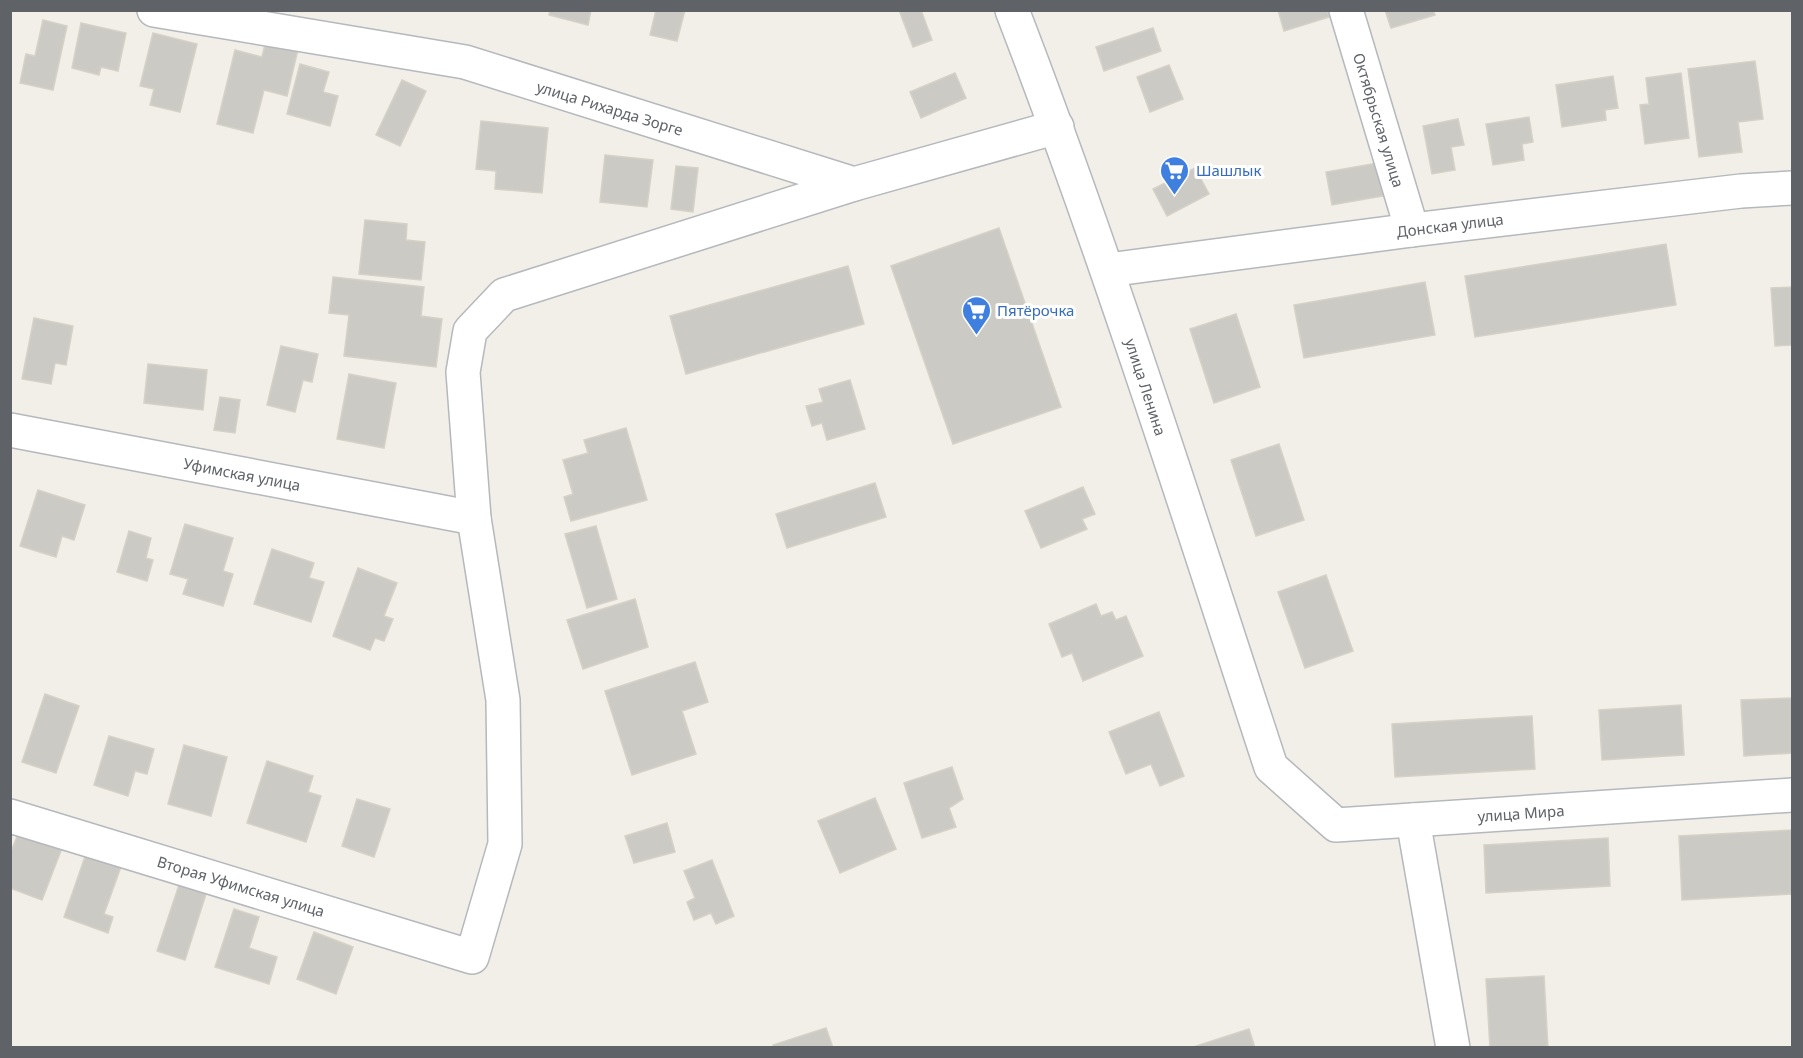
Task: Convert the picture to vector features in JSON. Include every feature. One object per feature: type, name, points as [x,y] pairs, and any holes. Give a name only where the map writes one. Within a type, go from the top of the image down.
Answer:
[{"type":"street","name":"улица Рихарда Зорге","points":[[154,10],[465,62],[854,184]]},
{"type":"street","name":"улица Ленина","points":[[1012,10],[1108,270],[1271,767]]},
{"type":"street","name":"Октябрьская улица","points":[[1346,10],[1412,230]]},
{"type":"street","points":[[474,518],[463,372],[470,331],[504,295],[854,184],[1057,127]]},
{"type":"street","name":"Донская улица","points":[[1108,270],[1412,230],[1741,191],[1792,188]]},
{"type":"street","name":"Уфимская улица","points":[[10,430],[474,518]]},
{"type":"street","name":"Вторая Уфимская улица","points":[[10,816],[472,957],[505,844],[503,700],[474,518]]},
{"type":"street","name":"улица Мира","points":[[1271,767],[1336,825],[1792,795]]},
{"type":"street","points":[[1413,820],[1453,1047]]},
{"type":"building","points":[[550,10],[591,10],[588,25],[549,15]]},
{"type":"building","points":[[656,10],[685,10],[677,41],[650,35]]},
{"type":"building","points":[[899,10],[921,10],[932,40],[913,47]]},
{"type":"building","points":[[1278,10],[1327,10],[1329,17],[1284,31]]},
{"type":"building","points":[[1385,10],[1433,10],[1435,15],[1391,28]]},
{"type":"building","points":[[43,20],[67,26],[53,90],[20,83],[26,54],[35,56]]},
{"type":"building","points":[[81,23],[126,33],[118,71],[101,67],[99,75],[72,68]]},
{"type":"building","points":[[1153,28],[1161,51],[1104,71],[1096,47]]},
{"type":"building","points":[[153,33],[197,44],[180,112],[150,105],[154,89],[140,86]]},
{"type":"building","points":[[267,36],[299,45],[287,96],[264,90],[253,133],[217,124],[235,50],[262,57]]},
{"type":"building","points":[[1755,61],[1763,119],[1738,122],[1742,152],[1699,157],[1688,69]]},
{"type":"building","points":[[300,64],[329,72],[323,92],[338,96],[330,126],[287,114]]},
{"type":"building","points":[[1169,65],[1183,99],[1150,112],[1137,77]]},
{"type":"building","points":[[955,73],[966,98],[921,118],[910,92]]},
{"type":"building","points":[[1681,73],[1689,138],[1645,144],[1640,105],[1649,104],[1646,78]]},
{"type":"building","points":[[1613,76],[1618,108],[1605,110],[1606,120],[1562,127],[1556,85]]},
{"type":"building","points":[[402,80],[426,91],[400,146],[376,135]]},
{"type":"building","points":[[1529,117],[1533,142],[1522,144],[1524,160],[1493,165],[1486,124]]},
{"type":"building","points":[[1458,119],[1464,145],[1451,147],[1455,170],[1432,174],[1423,126]]},
{"type":"building","points":[[481,121],[548,128],[542,193],[495,189],[496,171],[476,169]]},
{"type":"building","points":[[605,155],[653,160],[647,207],[600,202]]},
{"type":"building","points":[[1377,163],[1383,196],[1332,205],[1326,172]]},
{"type":"building","points":[[676,166],[698,168],[693,212],[671,209]]},
{"type":"building","points":[[1195,168],[1209,194],[1167,216],[1153,189]]},
{"type":"building","points":[[365,220],[407,224],[406,240],[425,242],[421,280],[359,274]]},
{"type":"building","name":"Пятёрочка","points":[[999,228],[1061,407],[953,444],[891,266]]},
{"type":"building","points":[[1666,244],[1676,305],[1475,337],[1465,276]]},
{"type":"building","points":[[848,266],[864,324],[686,374],[670,316]]},
{"type":"building","points":[[333,277],[424,287],[421,316],[442,319],[436,367],[344,356],[349,315],[329,313]]},
{"type":"building","points":[[1425,282],[1435,335],[1304,358],[1294,305]]},
{"type":"building","points":[[1792,287],[1792,345],[1775,346],[1771,288]]},
{"type":"building","points":[[1236,314],[1260,387],[1214,403],[1190,329]]},
{"type":"building","points":[[34,318],[73,326],[66,365],[55,363],[51,384],[22,379]]},
{"type":"building","points":[[281,346],[318,354],[312,382],[303,380],[295,412],[267,405]]},
{"type":"building","points":[[148,364],[207,370],[203,410],[144,403]]},
{"type":"building","points":[[349,374],[396,383],[384,448],[337,439]]},
{"type":"building","points":[[850,380],[865,429],[827,440],[822,423],[812,426],[806,406],[823,402],[819,389]]},
{"type":"building","points":[[220,397],[240,400],[235,433],[214,430]]},
{"type":"building","points":[[626,428],[647,500],[571,521],[564,497],[573,494],[563,460],[588,453],[584,440]]},
{"type":"building","points":[[1279,444],[1304,520],[1256,536],[1231,460]]},
{"type":"building","points":[[875,483],[886,517],[787,548],[776,514]]},
{"type":"building","points":[[1083,487],[1095,514],[1082,519],[1087,529],[1041,548],[1025,511]]},
{"type":"building","points":[[38,490],[85,505],[74,540],[62,536],[56,557],[20,546]]},
{"type":"building","points":[[185,524],[233,538],[223,571],[233,574],[223,606],[183,594],[188,579],[170,574]]},
{"type":"building","points":[[596,526],[617,599],[587,608],[565,534]]},
{"type":"building","points":[[129,531],[151,538],[146,558],[153,560],[147,581],[117,572]]},
{"type":"building","points":[[272,549],[314,563],[309,578],[324,582],[311,622],[254,604]]},
{"type":"building","points":[[358,568],[397,583],[384,616],[393,619],[384,641],[375,638],[370,650],[333,636]]},
{"type":"building","points":[[1326,575],[1353,651],[1305,668],[1278,592]]},
{"type":"building","points":[[635,599],[648,647],[583,669],[567,620]]},
{"type":"building","points":[[1096,604],[1101,616],[1112,612],[1116,620],[1126,616],[1143,656],[1083,681],[1072,653],[1062,657],[1049,624]]},
{"type":"building","points":[[695,662],[708,702],[682,711],[696,754],[632,775],[605,691]]},
{"type":"building","points":[[45,694],[79,706],[56,773],[22,762]]},
{"type":"building","points":[[1792,698],[1792,753],[1744,756],[1741,700]]},
{"type":"building","points":[[1681,705],[1684,755],[1602,760],[1599,710]]},
{"type":"building","points":[[1159,712],[1184,776],[1160,786],[1151,764],[1126,774],[1109,732]]},
{"type":"building","points":[[1532,716],[1535,769],[1395,777],[1392,724]]},
{"type":"building","points":[[109,736],[154,749],[147,774],[135,771],[128,796],[94,785]]},
{"type":"building","points":[[184,745],[227,757],[211,816],[168,804]]},
{"type":"building","points":[[267,761],[313,776],[308,792],[321,796],[306,842],[247,823]]},
{"type":"building","points":[[952,767],[963,799],[949,808],[956,827],[922,838],[904,783]]},
{"type":"building","points":[[875,798],[896,849],[840,873],[818,821]]},
{"type":"building","points":[[357,799],[390,809],[374,857],[342,846]]},
{"type":"building","points":[[667,823],[675,852],[634,863],[625,836]]},
{"type":"building","points":[[21,827],[64,843],[42,900],[10,888],[10,854]]},
{"type":"building","points":[[1792,830],[1792,894],[1682,900],[1679,836]]},
{"type":"building","points":[[1608,838],[1610,886],[1486,893],[1484,845]]},
{"type":"building","points":[[87,851],[122,864],[104,914],[113,917],[108,933],[64,917]]},
{"type":"building","points":[[712,860],[734,916],[716,924],[711,913],[694,920],[687,902],[695,898],[684,871]]},
{"type":"building","points":[[179,885],[206,894],[185,960],[157,951]]},
{"type":"building","points":[[234,909],[259,917],[249,948],[277,957],[269,984],[215,967]]},
{"type":"building","points":[[314,932],[353,947],[336,994],[297,979]]},
{"type":"building","points":[[1544,976],[1548,1048],[1490,1048],[1486,979]]},
{"type":"building","points":[[826,1028],[833,1048],[773,1048],[773,1045]]},
{"type":"building","points":[[1249,1029],[1255,1048],[1193,1048],[1193,1047]]},
{"type":"place","name":"Шашлык","points":[[1175,196]]},
{"type":"place","name":"Пятёрочка","points":[[976,336]]}]
